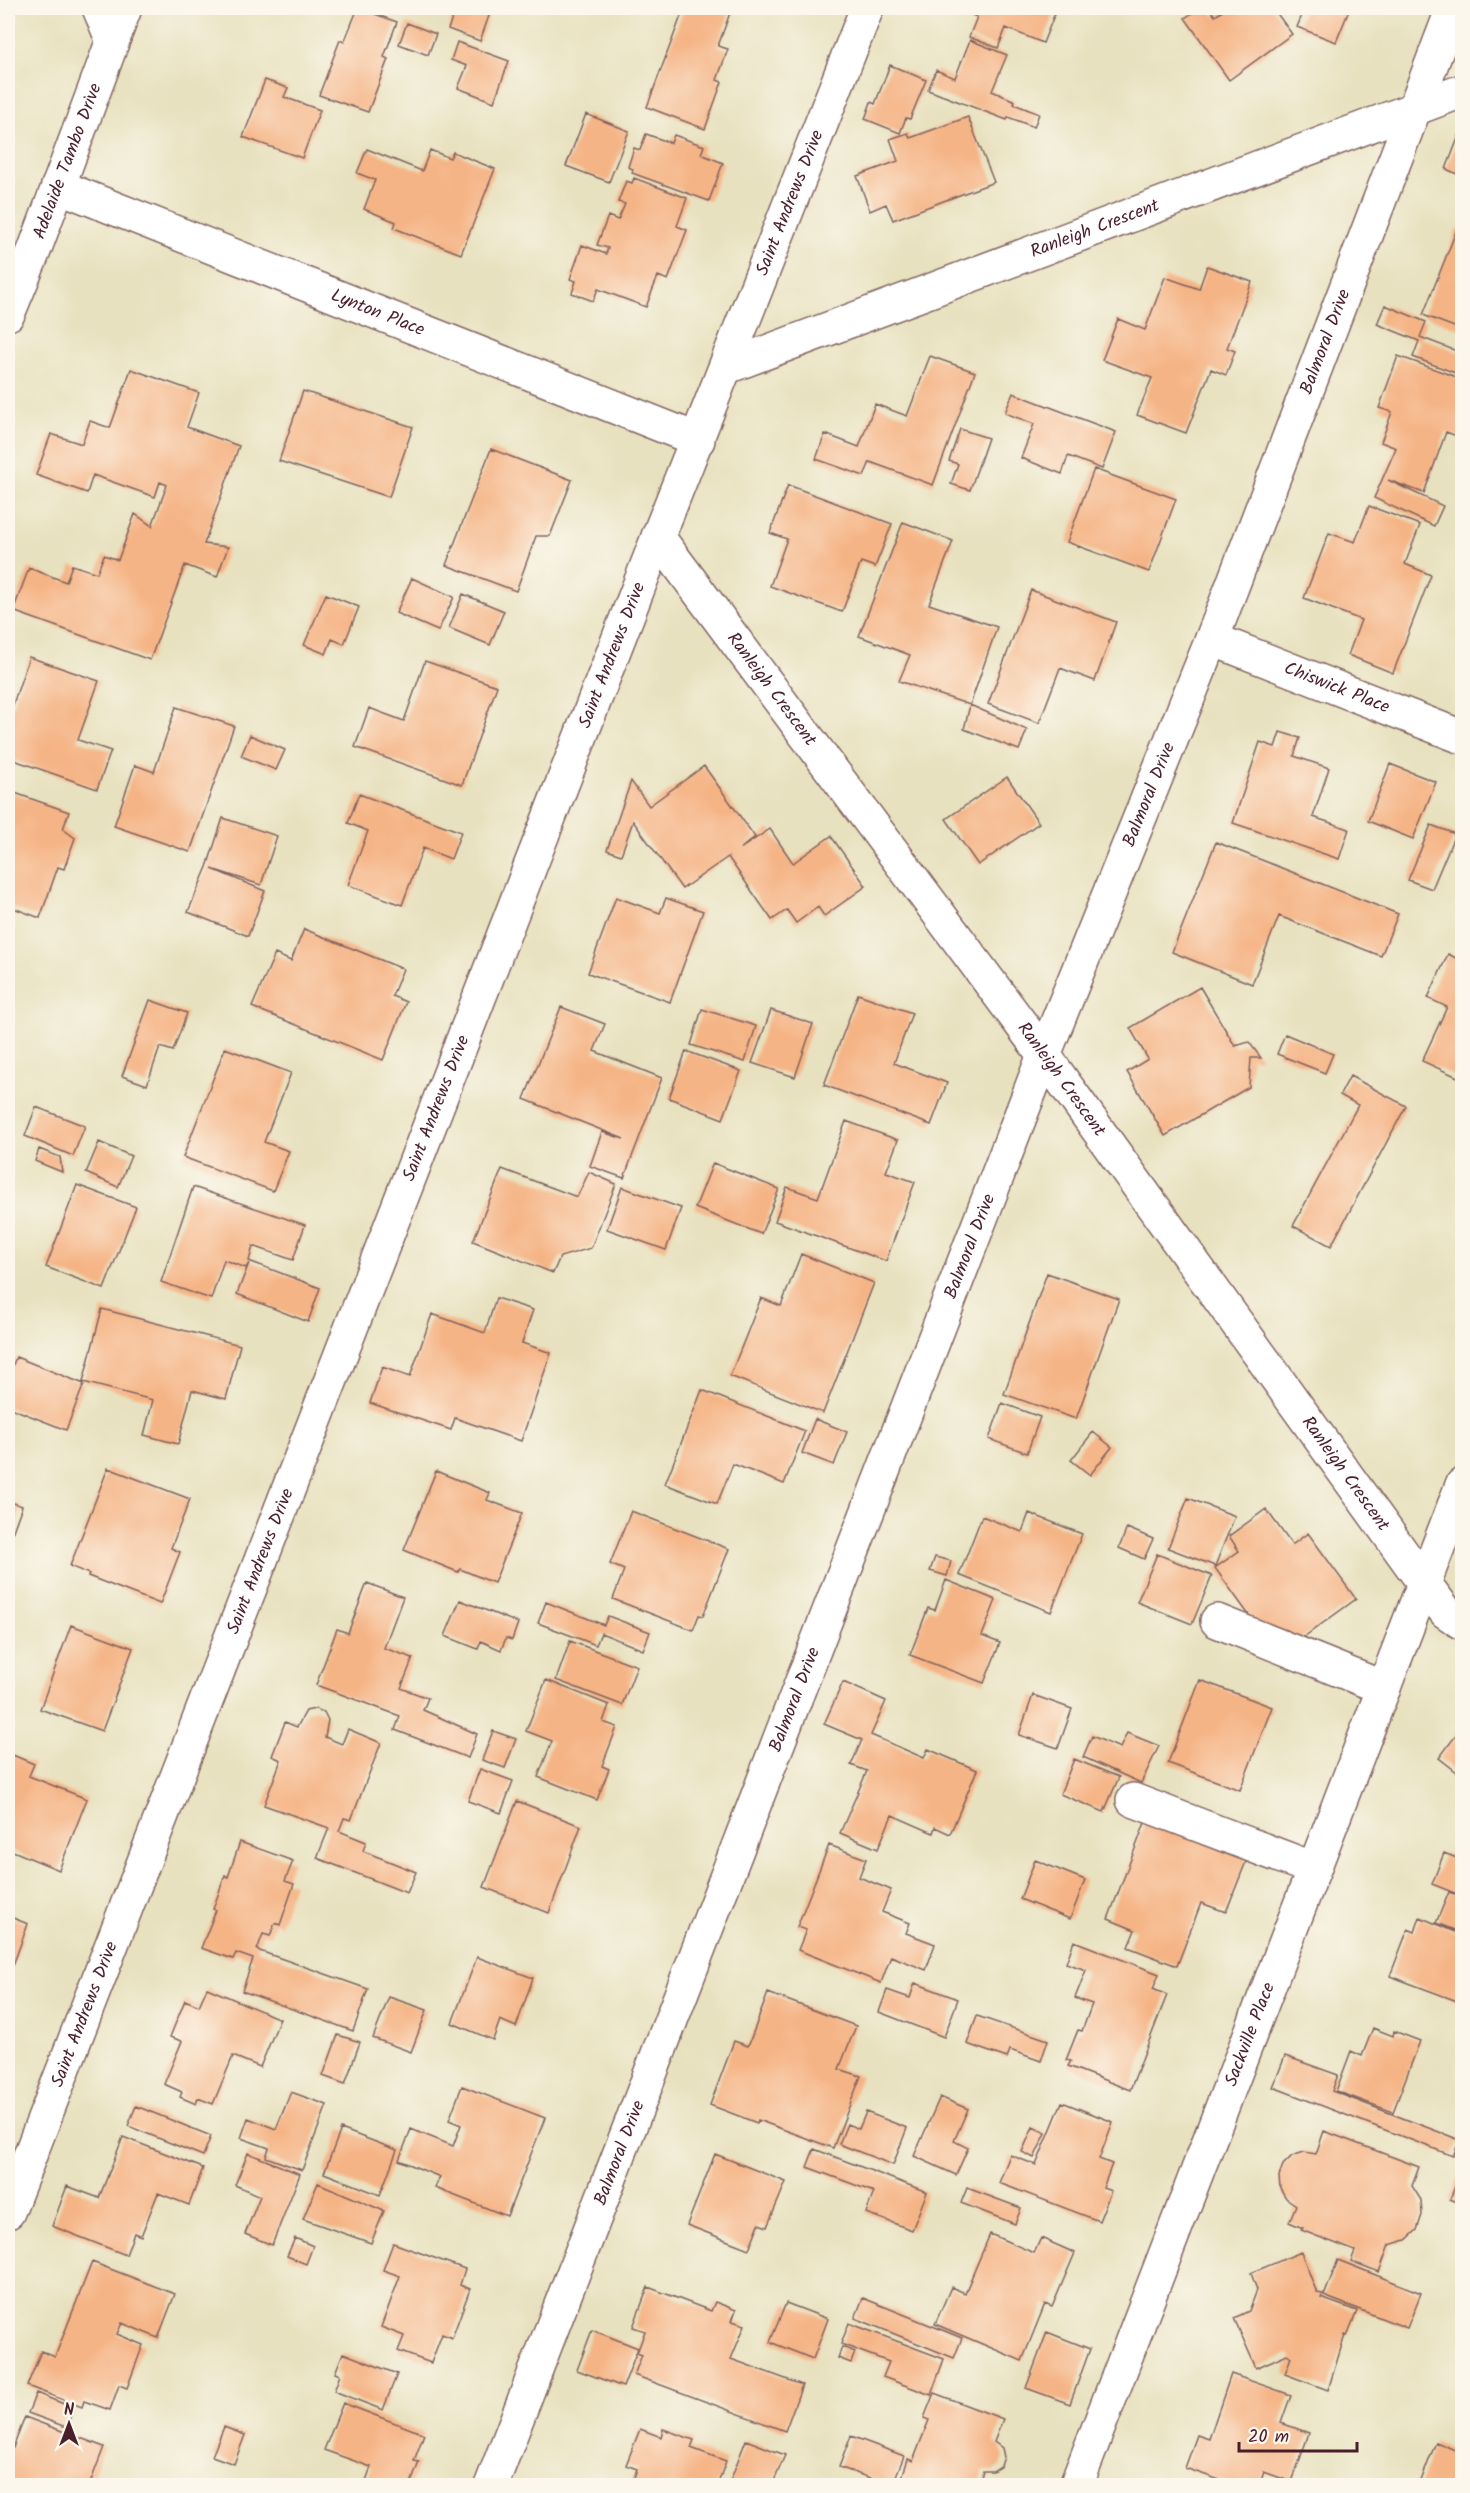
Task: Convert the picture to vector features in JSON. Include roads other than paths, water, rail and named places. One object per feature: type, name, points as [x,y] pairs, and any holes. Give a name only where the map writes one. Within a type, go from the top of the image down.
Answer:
[{"type":"street","points":[[99,8],[112,39]]},
{"type":"street","name":"Adelaide Tambo Drive","points":[[8,314],[125,8]]},
{"type":"street","name":"Saint Andrews Drive","points":[[8,2212],[658,537],[867,8]]},
{"type":"street","name":"Balmoral Drive","points":[[491,2486],[1044,1055],[1212,639],[1453,8]]},
{"type":"street","name":"Ranleigh Crescent","points":[[727,367],[1462,91]]},
{"type":"street","name":"Lynton Place","points":[[58,186],[698,440]]},
{"type":"street","name":"Ranleigh Crescent","points":[[658,537],[1044,1055],[1424,1583],[1446,1612],[1462,1623]]},
{"type":"street","name":"Chiswick Place","points":[[1212,639],[1462,737]]},
{"type":"street","name":"Sackville Place","points":[[1076,2486],[1462,1485]]},
{"type":"street","points":[[1217,1621],[1384,1688]]},
{"type":"street","points":[[1133,1800],[1314,1869]]}]
